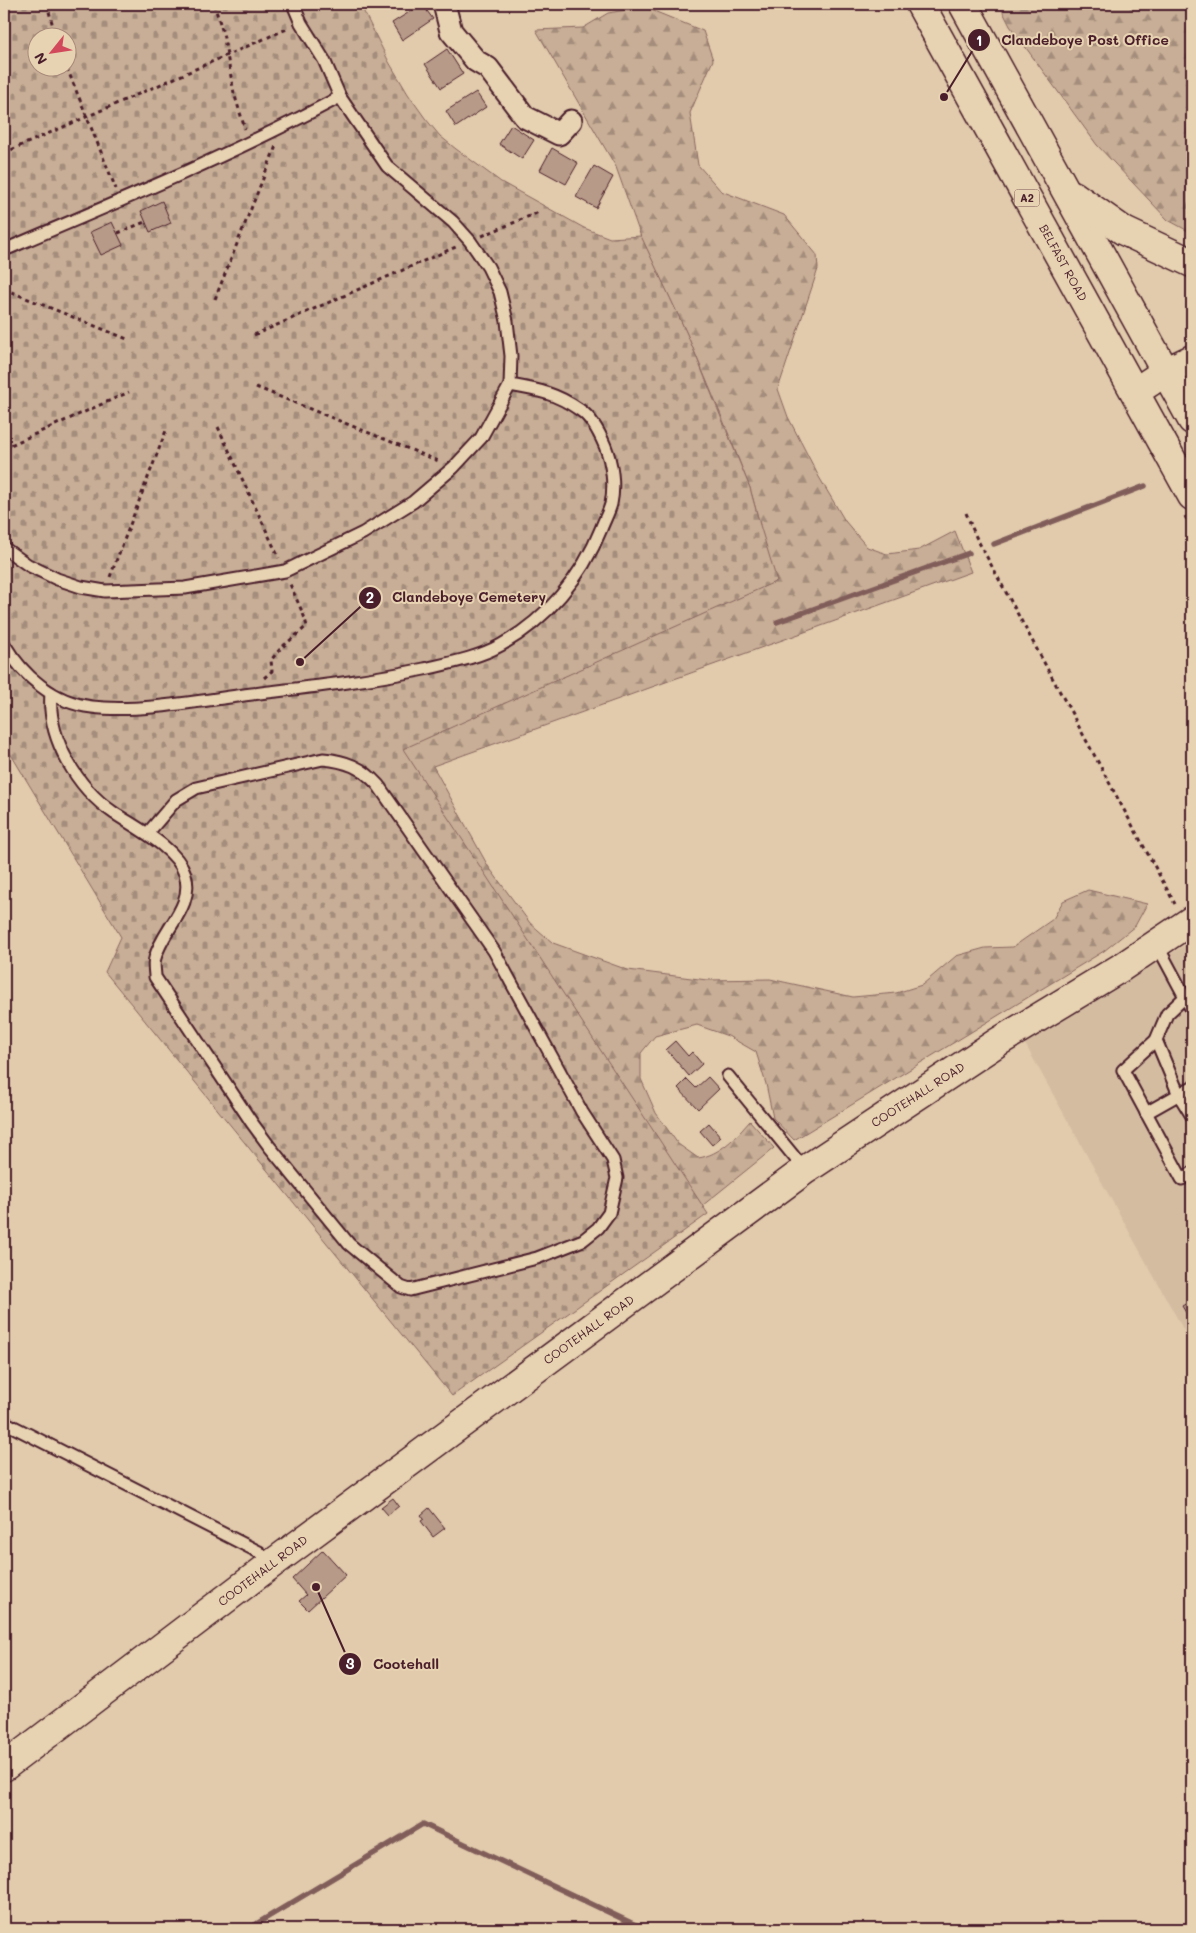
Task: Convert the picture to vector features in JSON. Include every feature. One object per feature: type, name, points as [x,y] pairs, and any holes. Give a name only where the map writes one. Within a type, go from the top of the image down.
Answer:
[{"type":"main road","name":"BELFAST ROAD","points":[[920,4],[1192,496]]},
{"type":"main road","points":[[963,4],[1192,420]]},
{"type":"main road","points":[[1065,190],[1124,231],[1192,263]]},
{"type":"main road","points":[[1135,392],[1166,372],[1192,359]]},
{"type":"main road","name":"COOTEHALL ROAD","points":[[4,1767],[273,1562],[805,1170],[998,1042],[1122,967],[1189,922]]},
{"type":"street","points":[[444,4],[451,31],[476,61],[488,68],[525,116],[558,134],[571,121]]},
{"type":"lane","points":[[4,548],[28,565],[57,579],[81,587],[105,591],[185,588],[284,572],[364,534],[413,502],[454,467],[481,438],[510,385],[511,356],[507,320],[500,292],[488,267],[470,241],[453,222],[387,166],[340,97],[324,60],[301,23],[293,4]]},
{"type":"lane","points":[[4,250],[249,144],[340,97]]},
{"type":"lane","points":[[4,644],[14,661],[40,686],[63,700],[91,707],[134,708],[383,678],[458,662],[500,646],[530,626],[556,603],[576,577],[594,547],[611,503],[612,472],[600,432],[582,411],[547,392],[510,385]]},
{"type":"lane","points":[[50,692],[54,726],[62,751],[73,772],[91,795],[174,855],[184,872],[188,888],[186,899],[155,958],[155,977],[257,1131],[349,1244],[401,1287],[410,1290],[537,1258],[583,1240],[598,1228],[609,1213],[614,1198],[617,1178],[613,1160],[582,1112],[494,950],[378,784],[369,775],[358,767],[341,760],[323,759],[196,788],[176,800],[147,834]]},
{"type":"lane","points":[[1156,943],[1192,1010]]},
{"type":"lane","points":[[1185,997],[1167,1014],[1156,1040],[1123,1070],[1182,1179],[1192,1173]]},
{"type":"lane","points":[[1156,1040],[1179,1095],[1192,1116]]},
{"type":"lane","points":[[728,1076],[805,1170]]},
{"type":"lane","points":[[1146,1113],[1192,1087]]},
{"type":"lane","points":[[4,1422],[259,1552],[273,1562]]},
{"type":"path","points":[[46,4],[53,28]]},
{"type":"path","points":[[214,4],[228,54],[234,94],[249,144]]},
{"type":"path","points":[[4,153],[301,23]]},
{"type":"path","points":[[71,78],[120,201]]},
{"type":"path","points":[[215,299],[283,127]]},
{"type":"path","points":[[254,335],[538,212]]},
{"type":"path","points":[[118,233],[145,222]]},
{"type":"path","points":[[4,289],[127,339]]},
{"type":"path","points":[[256,388],[454,467]]},
{"type":"path","points":[[4,448],[128,392]]},
{"type":"path","points":[[105,591],[167,428]]},
{"type":"path","points":[[966,513],[976,537],[1189,922]]},
{"type":"shaded area","points":[[1192,941],[1192,1345],[1024,1042]]},
{"type":"green space","points":[[4,4],[360,4],[389,62],[408,94],[440,136],[501,182],[584,228],[610,238],[641,236],[687,334],[750,488],[777,581],[403,749],[708,1214],[452,1396],[105,972],[121,937],[4,743]]},
{"type":"green space","points":[[999,4],[1192,4],[1192,233],[1168,220],[1097,145],[1010,26]]},
{"type":"green space","points":[[644,7],[703,31],[713,60],[690,113],[698,165],[721,191],[784,215],[817,255],[818,269],[778,389],[788,417],[819,477],[845,521],[867,547],[887,554],[919,550],[955,531],[971,572],[433,766],[488,866],[530,923],[553,943],[628,970],[707,980],[770,979],[853,997],[896,993],[922,985],[956,956],[985,948],[1013,947],[1053,919],[1063,901],[1088,890],[1147,904],[1135,926],[1104,951],[794,1140],[773,1118],[766,1084],[756,1052],[728,1036],[697,1025],[655,1036],[641,1053],[641,1079],[656,1113],[678,1144],[698,1158],[706,1156],[727,1144],[750,1121],[774,1148],[677,1226],[91,720],[760,525],[750,488],[723,420],[687,334],[641,237],[616,167],[536,30],[583,28],[608,13]]},
{"type":"building","points":[[422,4],[433,19],[402,40],[392,23]]},
{"type":"building","points":[[447,49],[463,74],[441,88],[425,64]]},
{"type":"building","points":[[476,92],[486,107],[456,127],[446,111]]},
{"type":"building","points":[[511,125],[534,140],[522,159],[499,144]]},
{"type":"building","points":[[552,148],[578,163],[566,184],[540,170]]},
{"type":"building","points":[[594,166],[613,177],[596,208],[576,197]]},
{"type":"building","points":[[162,201],[171,223],[150,232],[141,211]]},
{"type":"building","points":[[112,222],[123,245],[101,255],[90,232]]},
{"type":"building","points":[[675,1041],[688,1056],[692,1052],[702,1064],[689,1076],[666,1049]]},
{"type":"building","points":[[708,1077],[719,1089],[698,1109],[678,1088],[687,1079],[696,1088]]},
{"type":"building","points":[[709,1123],[721,1137],[712,1145],[700,1131]]},
{"type":"building","points":[[1192,1300],[1192,1320],[1191,1321],[1182,1306]]},
{"type":"building","points":[[393,1498],[399,1506],[388,1515],[381,1507]]},
{"type":"building","points":[[429,1508],[445,1528],[433,1537],[421,1521],[424,1519],[421,1515]]},
{"type":"building","points":[[323,1550],[346,1575],[308,1610],[299,1601],[306,1595],[292,1579]]},
{"type":"waterway","points":[[994,544],[1145,486]]},
{"type":"waterway","points":[[777,622],[969,553]]},
{"type":"waterway","points":[[248,1929],[423,1824],[644,1929]]},
{"type":"place","name":"Clandeboye Post Office","points":[[944,97]]},
{"type":"place","name":"Clandeboye Cemetery","points":[[300,662]]},
{"type":"place","name":"Cootehall","points":[[316,1587]]}]
